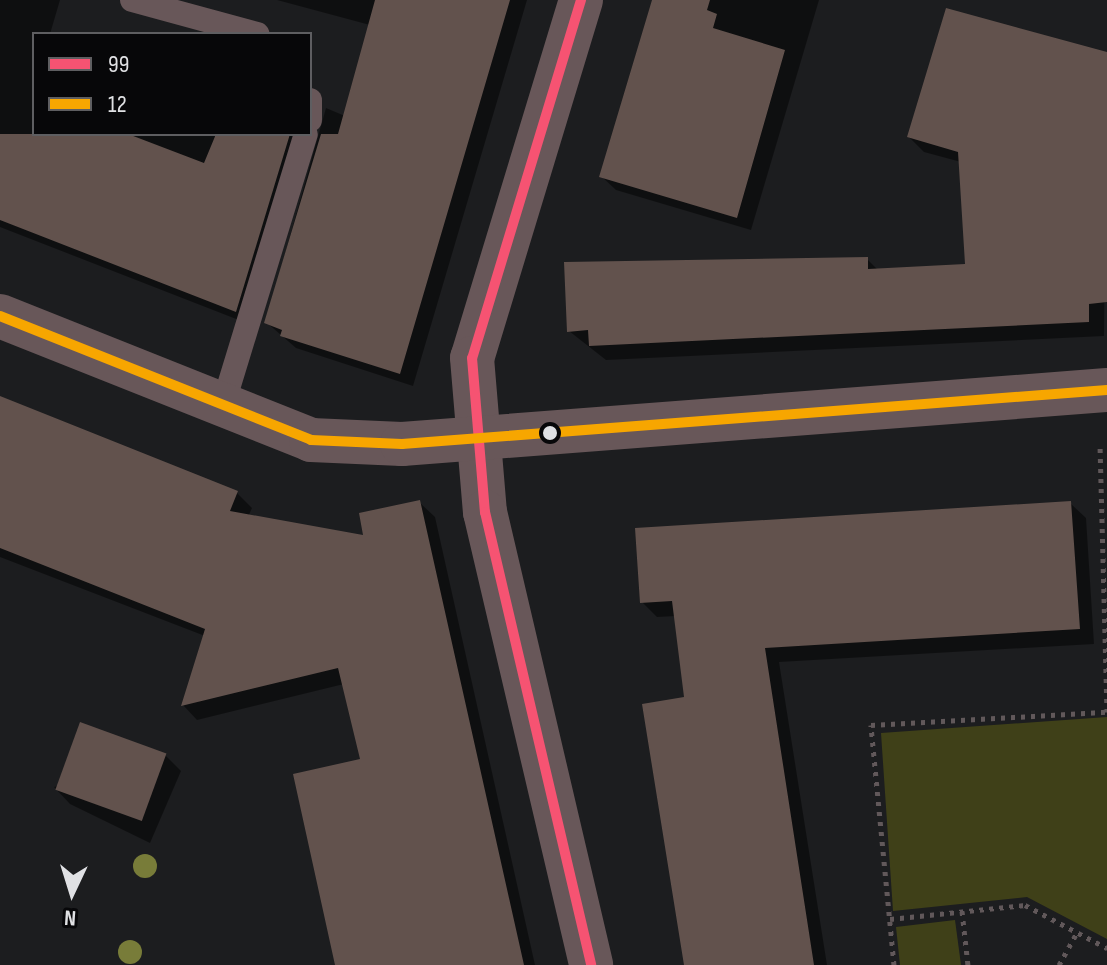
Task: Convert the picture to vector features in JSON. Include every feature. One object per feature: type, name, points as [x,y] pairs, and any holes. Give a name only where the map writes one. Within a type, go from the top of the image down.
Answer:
[{"type":"street","points":[[581,0],[472,358],[485,512],[591,965]]},
{"type":"street","points":[[0,316],[311,440],[402,444],[1103,390]]},
{"type":"lane","points":[[132,0],[250,32]]},
{"type":"lane","points":[[223,405],[305,136]]},
{"type":"path","points":[[894,965],[871,725],[1107,712],[1103,390]]},
{"type":"path","points":[[890,919],[1025,905],[1107,948]]},
{"type":"path","points":[[962,911],[968,965]]},
{"type":"path","points":[[1059,965],[1077,932]]},
{"type":"shaded area","points":[[1107,717],[1107,939],[1027,897],[893,911],[881,733]]},
{"type":"shaded area","points":[[955,920],[961,965],[900,965],[896,927]]},
{"type":"building","points":[[375,0],[510,0],[400,374],[280,336],[282,330],[264,323],[321,134],[338,134]]},
{"type":"building","points":[[652,0],[710,0],[707,10],[717,14],[713,28],[785,50],[737,218],[599,177]]},
{"type":"building","points":[[946,8],[1107,52],[1107,302],[1089,304],[1089,322],[589,346],[588,330],[567,332],[564,262],[868,257],[868,269],[965,264],[958,152],[907,137]]},
{"type":"building","points":[[0,134],[133,136],[204,163],[215,136],[289,136],[236,312],[0,220]]},
{"type":"building","points":[[0,396],[238,491],[230,511],[363,535],[359,513],[420,500],[524,965],[335,965],[293,774],[360,759],[338,668],[181,706],[205,629],[0,548]]},
{"type":"building","points":[[1071,501],[1080,629],[765,648],[814,965],[684,965],[642,704],[684,697],[672,601],[640,603],[635,528]]},
{"type":"building","points":[[80,722],[166,753],[142,821],[55,790]]},
{"type":"transit line","name":"99","points":[[581,0],[472,358],[485,512],[591,965]]},
{"type":"transit line","name":"12","points":[[0,316],[311,440],[402,444],[1107,390]]}]
